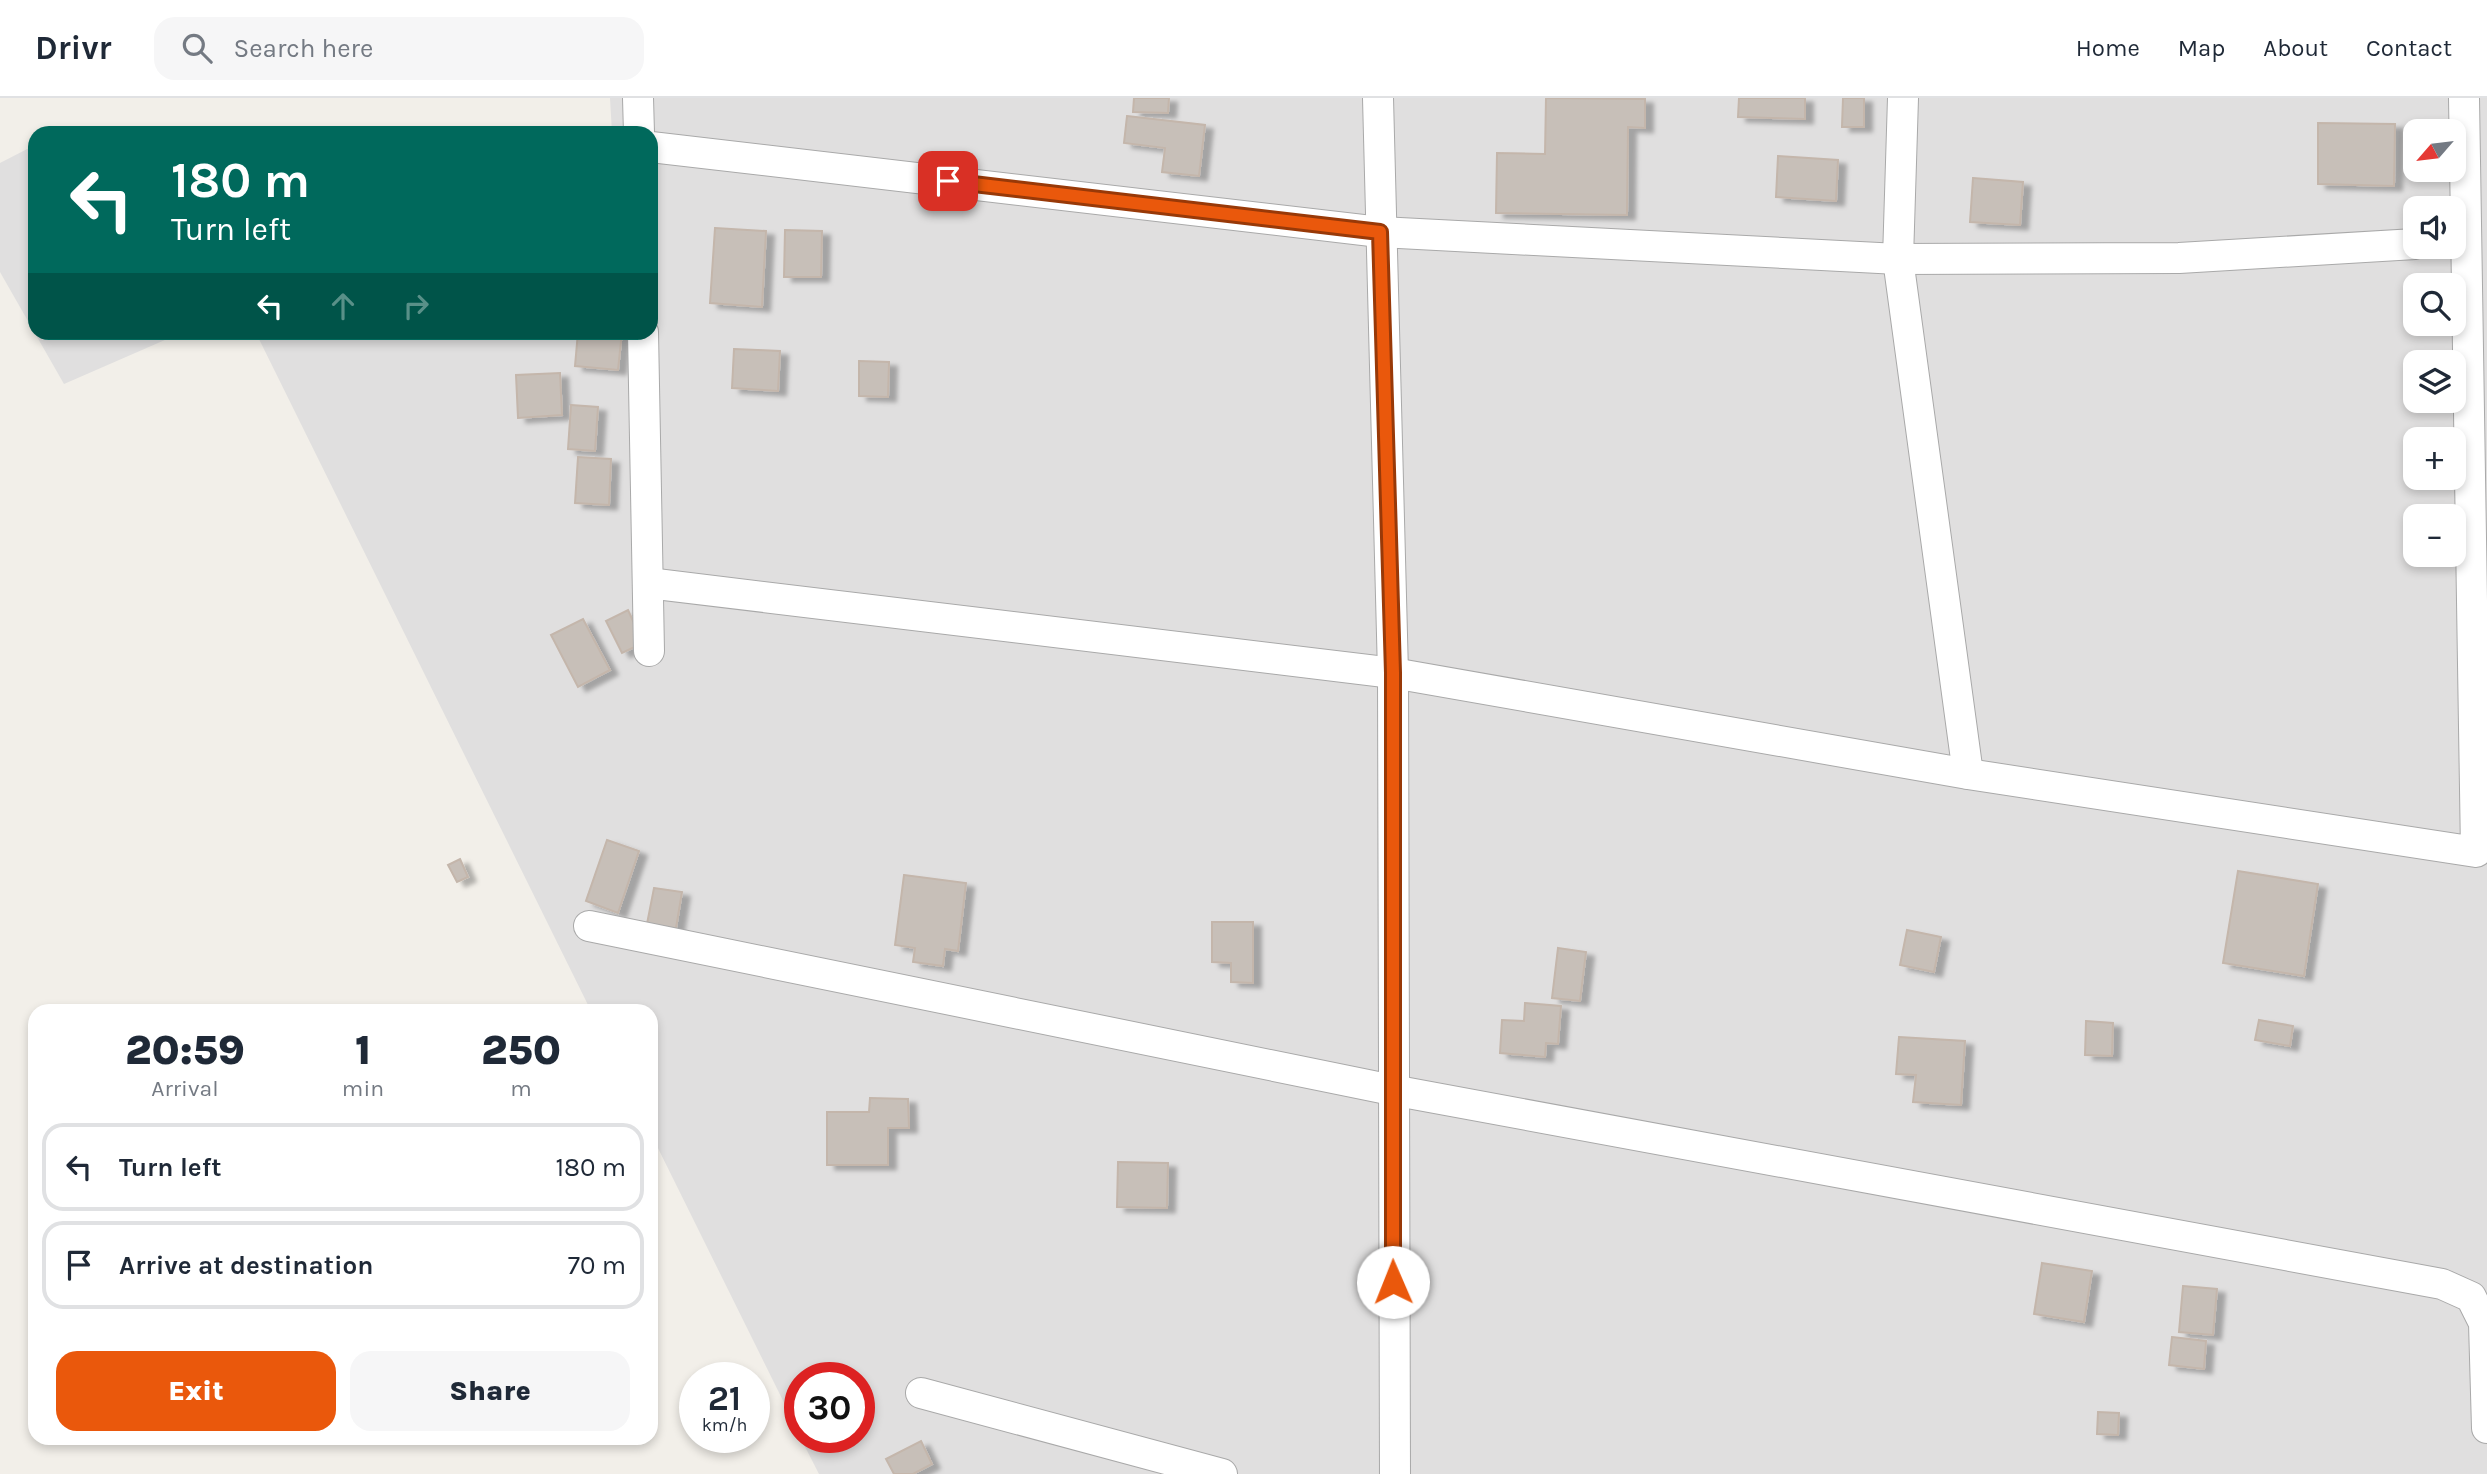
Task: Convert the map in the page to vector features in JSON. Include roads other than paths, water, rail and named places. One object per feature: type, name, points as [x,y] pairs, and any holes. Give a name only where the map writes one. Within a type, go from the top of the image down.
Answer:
[{"type":"street","points":[[638,98],[639,126]]},
{"type":"street","points":[[1378,98],[1393,673],[1395,1474]]},
{"type":"street","points":[[1903,98],[1898,259],[1968,774]]},
{"type":"street","points":[[648,583],[1393,673],[1968,774],[2476,852],[2469,241],[2464,98]]},
{"type":"street","points":[[658,148],[1380,232],[1898,259],[2179,258],[2403,245]]},
{"type":"street","points":[[643,340],[649,651]]},
{"type":"street","points":[[589,926],[1392,1090],[2442,1284],[2471,1297],[2484,1323],[2487,1428]]},
{"type":"street","points":[[921,1393],[1222,1474]]}]
